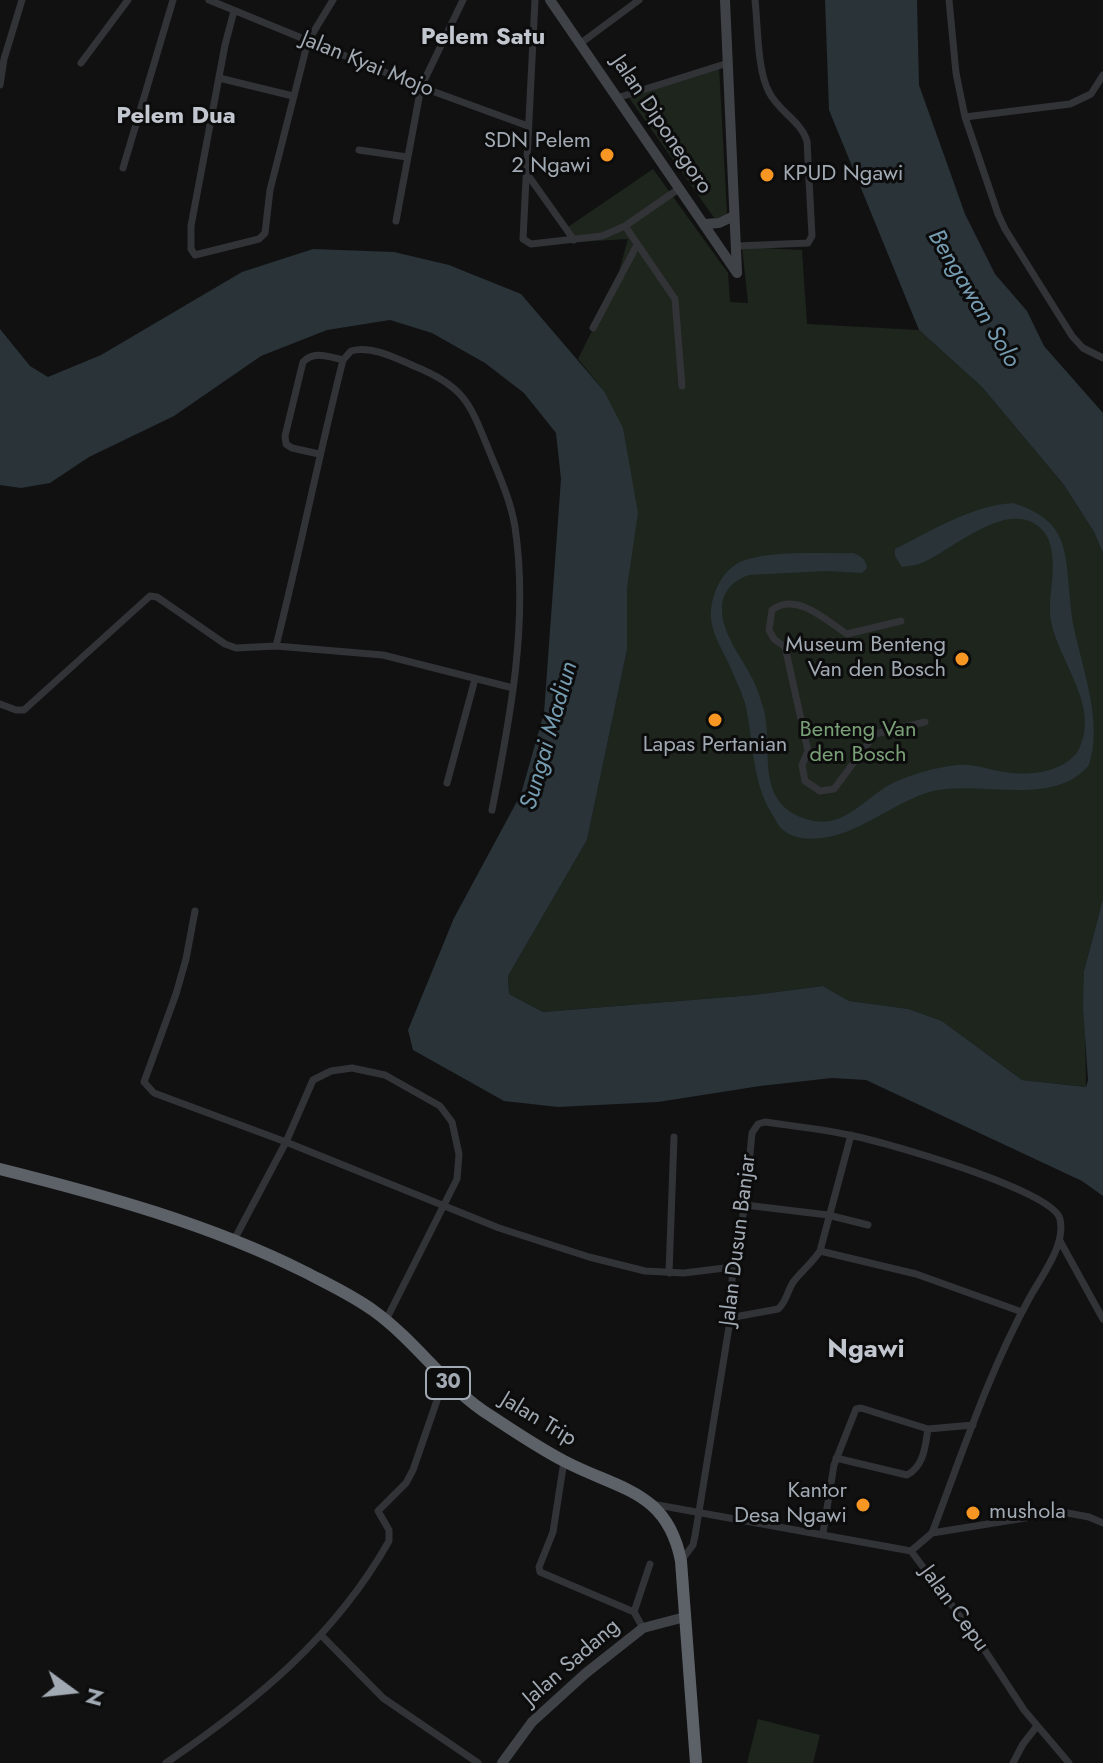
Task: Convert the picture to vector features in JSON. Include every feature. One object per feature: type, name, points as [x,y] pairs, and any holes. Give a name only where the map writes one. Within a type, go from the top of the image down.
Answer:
[{"type":"highway","name":"Jalan Trip","points":[[0,1169],[63,1184],[234,1240],[332,1286],[386,1320],[444,1380],[488,1414],[564,1461],[652,1504],[666,1519],[674,1534],[681,1561],[696,1763]]},
{"type":"street","points":[[0,85],[4,59],[22,0]]},
{"type":"street","points":[[81,63],[128,0]]},
{"type":"street","points":[[123,168],[173,0]]},
{"type":"street","name":"Jalan Kyai Mojo","points":[[209,0],[421,87],[528,126]]},
{"type":"street","points":[[234,11],[191,226],[191,249],[195,255],[251,242],[265,233],[270,190],[308,41],[333,0]]},
{"type":"street","points":[[396,221],[421,87],[463,0]]},
{"type":"street","points":[[535,0],[523,239],[531,244],[602,236],[625,226],[680,188]]},
{"type":"street","name":"Jalan Diponegoro","points":[[550,0],[737,273],[737,246]]},
{"type":"street","points":[[581,43],[639,0]]},
{"type":"street","points":[[725,0],[737,246],[808,243],[813,230],[807,141],[802,129],[769,94],[755,0]]},
{"type":"street","points":[[949,0],[956,73],[965,117],[1005,229],[1072,336],[1083,348],[1103,358]]},
{"type":"street","points":[[617,98],[728,63]]},
{"type":"street","points":[[965,117],[1070,104],[1091,94],[1103,75]]},
{"type":"street","points":[[219,78],[293,96]]},
{"type":"street","points":[[359,150],[407,157]]},
{"type":"street","points":[[525,171],[574,240]]},
{"type":"street","points":[[705,224],[719,223],[734,216]]},
{"type":"street","points":[[625,226],[671,291],[678,306],[682,386]]},
{"type":"street","points":[[593,328],[637,245]]},
{"type":"street","points":[[276,646],[319,454],[346,354],[357,349],[397,359],[432,373],[455,387],[470,404],[503,484],[515,526],[519,598],[513,688],[492,810]]},
{"type":"street","points":[[319,454],[286,444],[285,436],[303,362],[307,357],[316,355],[343,360]]},
{"type":"street","points":[[0,704],[24,710],[150,596],[157,597],[225,644],[236,648],[276,646],[383,655],[513,688]]},
{"type":"street","points":[[901,621],[847,634],[797,605],[786,603],[772,610],[769,630],[774,639],[785,647],[808,751],[802,765],[805,781],[820,791],[834,789],[875,734],[925,722]]},
{"type":"street","points":[[447,783],[475,679]]},
{"type":"street","points":[[195,911],[176,994],[144,1082],[154,1093],[286,1142],[499,1228],[589,1257],[645,1271],[669,1273],[733,1267]]},
{"type":"street","points":[[234,1240],[286,1142],[313,1080],[331,1071],[352,1068],[385,1075],[440,1106],[452,1122],[459,1154],[459,1171],[444,1207],[386,1320]]},
{"type":"street","name":"Jalan Dusun Banjar","points":[[681,1561],[693,1545],[729,1318],[752,1133],[758,1124],[765,1122],[851,1135],[1028,1192],[1052,1207],[1058,1215],[1060,1241],[1103,1319]]},
{"type":"street","points":[[729,1318],[781,1307],[792,1285],[813,1264],[820,1251],[851,1135]]},
{"type":"street","points":[[669,1273],[674,1137]]},
{"type":"street","points":[[745,1205],[828,1215],[868,1225]]},
{"type":"street","points":[[911,1551],[932,1533],[973,1425],[1022,1312],[1060,1241]]},
{"type":"street","points":[[820,1251],[916,1274],[1022,1312]]},
{"type":"street","points":[[166,1763],[256,1698],[321,1635],[352,1599],[389,1541],[389,1530],[378,1511],[406,1483],[413,1470],[444,1380]]},
{"type":"street","points":[[823,1533],[836,1458],[856,1409],[928,1429],[973,1425]]},
{"type":"street","points":[[836,1458],[907,1475],[915,1471],[922,1458],[928,1429]]},
{"type":"street","points":[[564,1461],[553,1532],[539,1569],[549,1577],[634,1612],[643,1628]]},
{"type":"street","name":"Jalan Cepu","points":[[652,1504],[699,1510],[911,1551],[1037,1726],[1069,1763]]},
{"type":"street","points":[[932,1533],[1062,1512],[1103,1523]]},
{"type":"street","points":[[634,1612],[650,1564]]},
{"type":"street","name":"Jalan Sadang","points":[[502,1763],[532,1722],[554,1700],[643,1628],[685,1617]]},
{"type":"street","points":[[321,1635],[383,1698],[478,1763]]},
{"type":"street","points":[[1013,1763],[1037,1726]]},
{"type":"green space","points":[[719,66],[727,214],[715,219],[627,95]]},
{"type":"green space","name":"Benteng Van den Bosch","points":[[653,169],[728,273],[730,302],[748,303],[742,247],[802,250],[807,324],[919,330],[982,387],[1064,485],[1094,532],[1103,553],[1103,899],[1084,971],[1086,1087],[1022,1080],[942,1021],[909,1009],[849,1001],[823,986],[753,995],[543,1012],[509,994],[508,976],[587,840],[627,650],[627,588],[604,391],[578,359],[616,282],[628,239],[579,242],[568,227]]},
{"type":"green space","points":[[758,1719],[820,1735],[813,1763],[747,1763]]},
{"type":"water","name":"Bengawan Solo","points":[[825,0],[917,0],[919,85],[965,214],[995,274],[1027,311],[1044,346],[1103,413],[1103,553],[1094,532],[1064,485],[982,387],[919,330],[829,110]]},
{"type":"water","name":"Sungai Madiun","points":[[313,249],[394,252],[449,265],[521,294],[604,391],[623,428],[638,513],[627,588],[627,650],[587,840],[508,976],[509,994],[543,1012],[753,995],[823,986],[849,1001],[909,1009],[942,1021],[1022,1080],[1086,1087],[1084,971],[1103,899],[1103,1196],[1082,1181],[866,1080],[832,1078],[658,1102],[558,1107],[504,1101],[413,1050],[408,1030],[454,918],[521,794],[544,713],[561,479],[556,433],[524,393],[485,363],[432,333],[390,320],[327,330],[261,356],[174,416],[89,457],[50,483],[21,488],[0,485],[0,329],[30,366],[48,377],[101,355],[242,272]]},
{"type":"water","points":[[1013,503],[1047,520],[1063,547],[1072,618],[1093,714],[1093,749],[1089,765],[1074,778],[1057,786],[933,791],[838,834],[813,839],[789,834],[778,824],[760,788],[745,703],[712,625],[714,596],[722,578],[745,560],[799,553],[853,553],[863,558],[867,568],[862,573],[827,571],[749,575],[733,584],[724,598],[722,610],[726,629],[754,682],[764,710],[768,768],[775,795],[796,815],[812,821],[838,819],[893,783],[941,767],[963,765],[1014,773],[1044,771],[1064,764],[1078,751],[1084,734],[1085,716],[1075,682],[1053,631],[1050,614],[1052,556],[1046,534],[1035,524],[1022,519],[1008,520],[979,530],[920,563],[902,567],[895,556],[895,549],[952,520],[983,508]]},
{"type":"place","name":"SDN Pelem 2 Ngawi","points":[[607,155]]},
{"type":"place","name":"KPUD Ngawi","points":[[767,175]]},
{"type":"place","name":"Museum Benteng Van den Bosch","points":[[962,659]]},
{"type":"place","name":"Lapas Pertanian","points":[[715,720]]},
{"type":"place","name":"Kantor Desa Ngawi","points":[[863,1505]]},
{"type":"place","name":"mushola","points":[[973,1513]]},
{"type":"district","name":"Pelem Satu","points":[[483,38]]},
{"type":"district","name":"Pelem Dua","points":[[176,117]]},
{"type":"district","name":"Ngawi","points":[[866,1351]]}]
